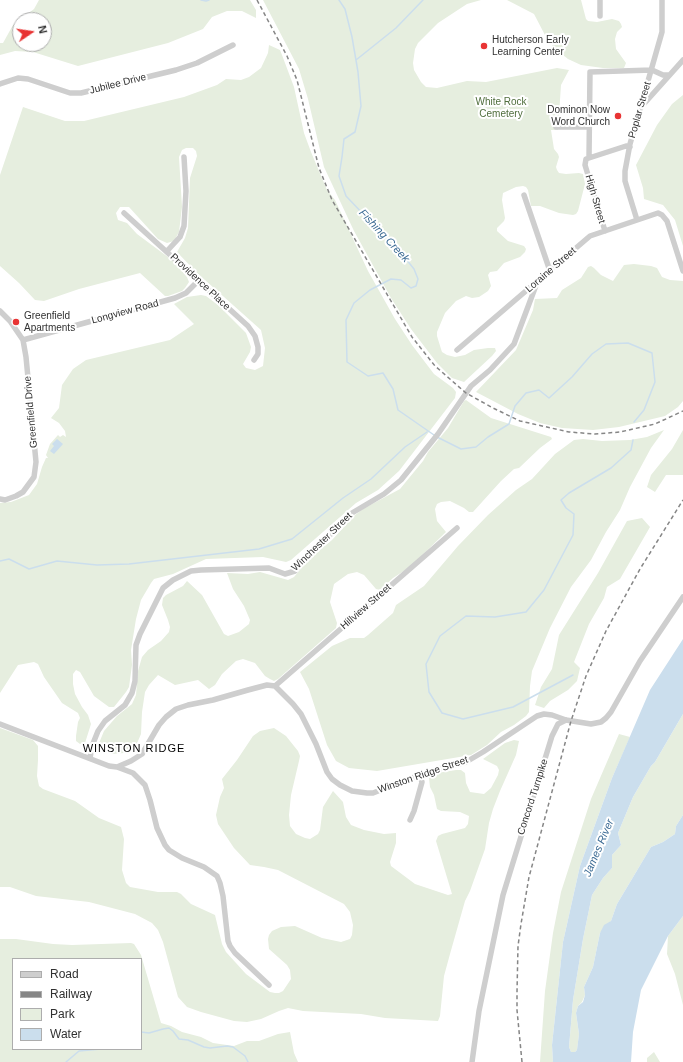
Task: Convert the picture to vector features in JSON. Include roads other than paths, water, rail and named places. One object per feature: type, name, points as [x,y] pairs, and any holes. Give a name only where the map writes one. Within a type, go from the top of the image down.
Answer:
[{"type":"street","points":[[600,0],[600,16]]},
{"type":"street","name":"Poplar Street","points":[[638,220],[625,181],[625,171],[640,108],[662,32],[662,0]]},
{"type":"street","name":"Jubilee Drive","points":[[0,84],[18,78],[28,79],[70,93],[81,93],[176,70],[197,63],[233,45]]},
{"type":"street","points":[[640,108],[683,60]]},
{"type":"street","points":[[652,70],[663,75],[669,75]]},
{"type":"street","name":"High Street","points":[[605,231],[586,165],[586,159],[589,158],[588,128],[590,72],[652,70]]},
{"type":"street","points":[[556,127],[588,128]]},
{"type":"street","points":[[589,158],[626,146],[630,147]]},
{"type":"street","points":[[167,252],[180,237],[184,226],[186,196],[184,157]]},
{"type":"street","points":[[524,195],[550,271]]},
{"type":"street","name":"Providence Place","points":[[124,213],[239,317],[250,329],[255,336],[258,347],[258,354],[254,360]]},
{"type":"street","name":"Loraine Street","points":[[457,350],[590,236],[658,214],[665,217],[667,221],[683,271]]},
{"type":"street","name":"Winchester Street","points":[[90,758],[92,746],[98,730],[105,721],[125,705],[132,693],[135,682],[136,645],[162,588],[173,580],[191,571],[269,568],[285,574],[290,574],[295,571],[310,552],[326,539],[352,513],[395,486],[436,436],[471,386],[490,370],[514,344],[538,280]]},
{"type":"street","name":"Longview Road","points":[[23,340],[175,298],[186,293],[198,281]]},
{"type":"street","name":"Greenfield Drive","points":[[0,312],[10,321],[23,340],[36,457],[35,471],[32,480],[23,492],[5,500],[0,500]]},
{"type":"street","name":"Hillview Street","points":[[275,686],[457,528]]},
{"type":"street","points":[[566,720],[591,724],[597,723],[606,718],[683,596]]},
{"type":"street","points":[[116,767],[131,761],[142,754],[159,725],[176,709],[248,690],[275,686]]},
{"type":"street","name":"Winston Ridge Street","points":[[275,686],[301,714],[316,744],[326,772],[340,785],[352,791],[366,793],[373,792],[419,774],[466,762],[537,716],[544,714],[552,715],[566,720]]},
{"type":"street","name":"Concord Turnpike","points":[[472,1062],[479,1011],[503,895],[552,736],[558,724],[566,720]]},
{"type":"street","points":[[0,724],[109,766],[133,773],[145,785],[157,828],[169,850],[182,858],[204,867],[217,876],[223,896],[228,941],[230,946],[235,953],[269,985]]},
{"type":"street","points":[[410,820],[422,782],[419,774]]},
{"type":"water","points":[[57,439],[63,444],[54,454],[50,451],[54,446],[52,444]]},
{"type":"water","name":"James River","points":[[683,639],[683,714],[633,797],[618,833],[621,845],[612,855],[612,868],[603,878],[592,895],[573,1000],[569,1047],[571,1052],[575,1052],[577,1050],[579,1034],[576,1013],[578,1006],[583,1002],[585,995],[584,987],[593,967],[600,933],[604,925],[611,921],[617,904],[651,847],[663,842],[675,834],[676,826],[683,815],[683,916],[668,936],[641,990],[633,1032],[631,1062],[553,1062],[552,1045],[563,942],[580,866],[612,778],[650,690]]},
{"type":"waterway","name":"Fishing Creek","points":[[201,0],[209,0]]},
{"type":"waterway","name":"Fishing Creek","points":[[339,0],[345,9],[352,37],[358,72],[361,106],[355,132],[344,139],[339,176],[346,196],[406,259],[414,269],[418,279],[416,286],[411,288],[401,280],[391,279],[370,290],[354,303],[346,320],[347,362],[368,376],[383,373],[393,389],[398,410],[434,435]]},
{"type":"waterway","points":[[356,60],[396,28],[423,0]]},
{"type":"waterway","name":"Fishing Creek","points":[[437,437],[461,449],[476,447],[488,437],[509,424],[515,406],[526,393],[539,390],[549,398],[572,377],[592,354],[606,344],[628,343],[652,353],[655,382],[644,410],[634,422]]},
{"type":"waterway","points":[[0,561],[9,559],[29,569],[57,561],[97,565],[129,564],[259,549],[292,539],[343,498],[371,479],[405,447],[427,432]]},
{"type":"waterway","name":"Fishing Creek","points":[[573,675],[513,707],[463,719],[442,713],[429,692],[426,664],[440,636],[466,616],[495,617],[526,612],[544,590],[573,535],[574,514],[566,508],[561,500],[569,493],[611,468],[631,450],[633,440]]},
{"type":"waterway","points":[[142,1032],[149,1033],[169,1028],[179,1039],[188,1040],[204,1047],[233,1047],[245,1056],[248,1062]]},
{"type":"waterway","points":[[66,1062],[79,1051],[90,1050]]},
{"type":"railway","points":[[257,0],[287,56],[297,80],[319,168],[332,200],[412,337],[435,366],[466,393],[493,408],[520,421],[569,432],[595,434],[620,432],[655,424],[683,411]]},
{"type":"railway","points":[[522,1062],[517,1010],[518,946],[521,924],[529,877],[571,721],[586,676],[606,631],[640,569],[683,500]]},
{"type":"place","name":"Hutcherson Early Learning Center","points":[[484,46]]},
{"type":"place","name":"Dominon Now Word Church","points":[[618,116]]},
{"type":"place","name":"Greenfield Apartments","points":[[16,322]]},
{"type":"district","name":"WINSTON RIDGE","points":[[134,749]]},
{"type":"park label","name":"White Rock Cemetery","points":[[501,108]]}]
